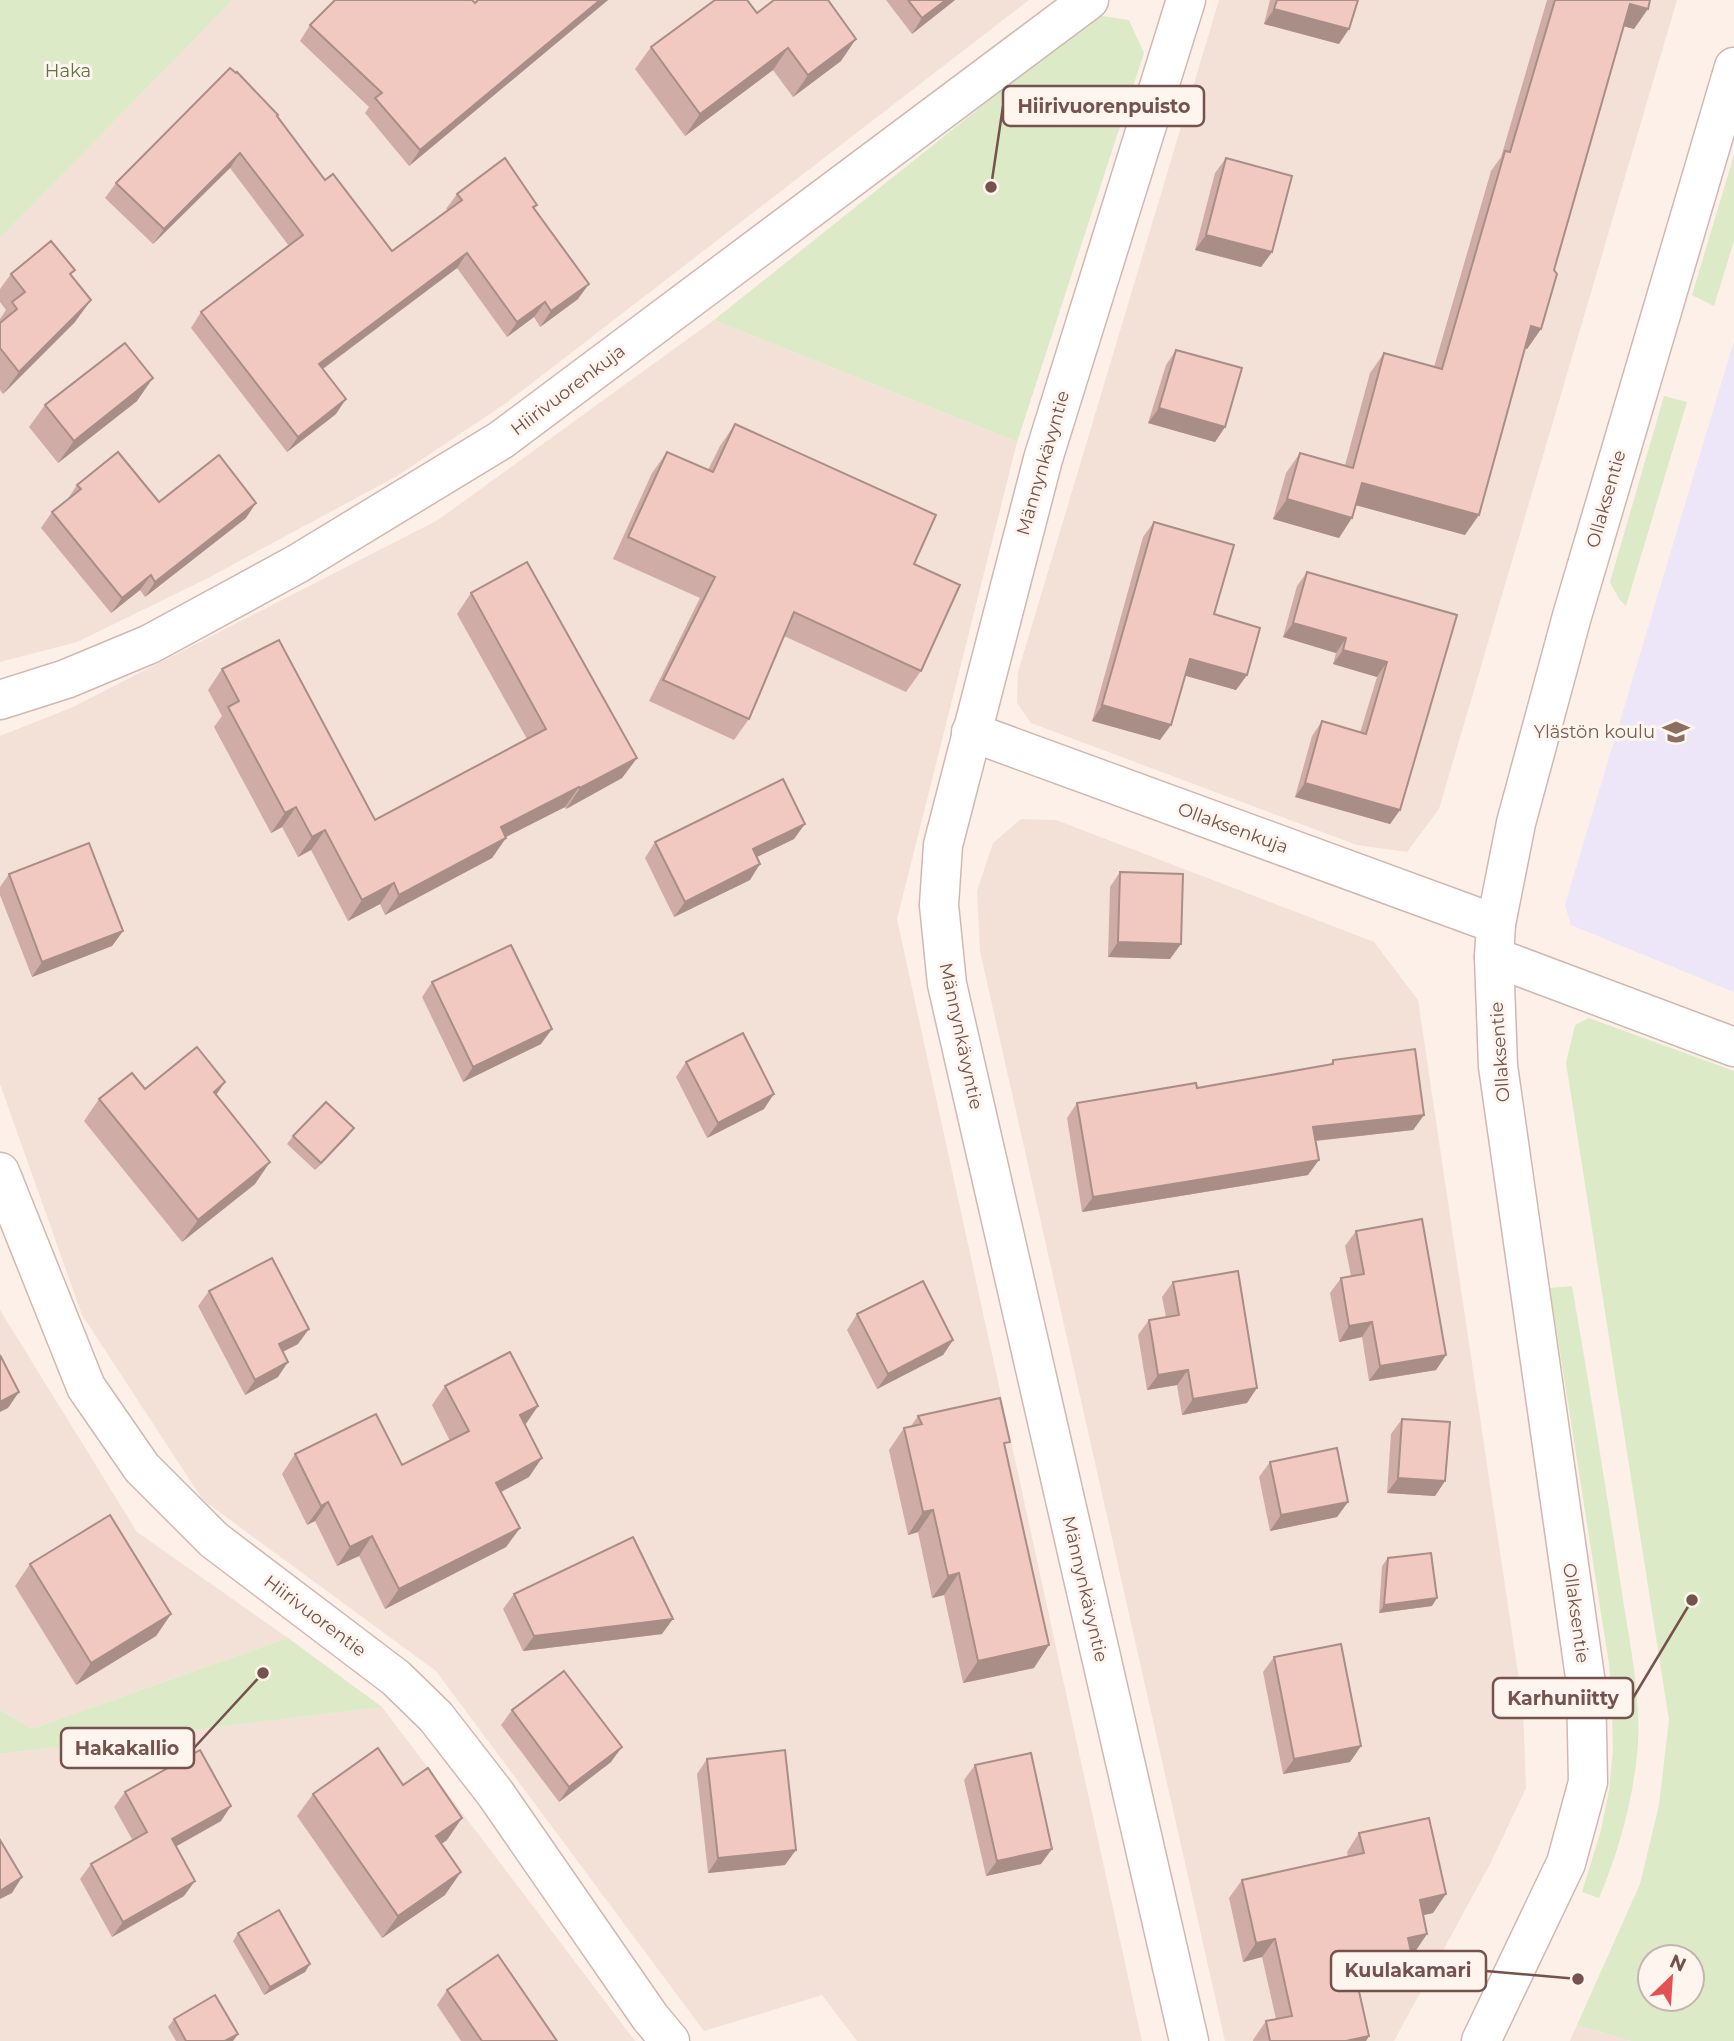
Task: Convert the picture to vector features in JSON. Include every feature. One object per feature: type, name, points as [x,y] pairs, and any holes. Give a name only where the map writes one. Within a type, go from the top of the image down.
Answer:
[{"type":"street","name":"Hiirivuorenkuja","points":[[0,701],[66,679],[150,644],[297,564],[501,440],[1089,0]]},
{"type":"street","name":"Männynkävyntie","points":[[1186,0],[1043,459],[943,845],[939,905],[947,984],[1189,2041]]},
{"type":"street","name":"Ollaksentie","points":[[1481,2041],[1566,1863],[1588,1782],[1586,1684],[1498,1066],[1495,941],[1516,823],[1572,616],[1734,67]]},
{"type":"street","name":"Ollaksenkuja","points":[[971,732],[1495,941],[1734,1047]]},
{"type":"street","name":"Hiirivuorentie","points":[[0,1172],[86,1387],[142,1468],[214,1539],[396,1678],[436,1717],[495,1793],[650,2017],[670,2041]]},
{"type":"shaded area","points":[[233,0],[1029,0],[506,403],[397,476],[206,579],[77,642],[0,662],[0,238]]},
{"type":"shaded area","points":[[1219,0],[1677,0],[1439,809],[1407,852],[1357,845],[1031,723],[1017,703],[1018,672]]},
{"type":"shaded area","points":[[714,320],[1017,442],[897,919],[1142,2041],[857,2041],[822,1995],[704,2031],[436,1671],[203,1500],[82,1315],[0,1084],[0,736],[73,707],[438,520]]},
{"type":"shaded area","name":"Ylästön koulu","points":[[1734,341],[1734,992],[1571,925],[1565,905]]},
{"type":"shaded area","points":[[1021,819],[1056,820],[1374,942],[1418,1000],[1523,1707],[1526,1788],[1491,1862],[1394,2041],[1225,2041],[980,951],[977,891],[993,843]]},
{"type":"shaded area","points":[[0,1310],[137,1532],[288,1638],[31,1729],[0,1709]]},
{"type":"shaded area","points":[[382,1707],[635,2041],[0,2041],[0,1754]]},
{"type":"shaded area","points":[[1577,2025],[1631,2041],[1570,2041]]},
{"type":"green space","name":"Haka","points":[[0,0],[233,0],[0,238]]},
{"type":"green space","points":[[1096,15],[1129,20],[1144,53],[1017,442],[714,320]]},
{"type":"green space","points":[[1734,155],[1734,241],[1714,306],[1692,295]]},
{"type":"green space","points":[[1664,396],[1687,402],[1626,606],[1610,582]]},
{"type":"green space","points":[[1589,1018],[1734,1071],[1734,2041],[1631,2041],[1577,2025],[1640,1884],[1659,1805],[1669,1720],[1566,1063],[1575,1025]]},
{"type":"green space","points":[[1572,1286],[1630,1645],[1638,1712],[1637,1755],[1632,1792],[1618,1846],[1599,1898],[1582,1892],[1601,1830],[1609,1790],[1613,1750],[1609,1664],[1550,1288]]},
{"type":"green space","points":[[288,1638],[382,1707],[0,1754],[0,1709],[31,1729]]},
{"type":"building","points":[[335,0],[472,0],[475,3],[478,0],[600,0],[420,150],[375,98],[382,93],[310,25]]},
{"type":"building","points":[[715,0],[747,0],[757,13],[774,0],[828,0],[856,39],[808,75],[788,48],[700,114],[651,47]]},
{"type":"building","points":[[908,0],[946,0],[922,18]]},
{"type":"building","points":[[1277,0],[1358,0],[1349,29],[1274,9]]},
{"type":"building","points":[[1555,0],[1650,0],[1648,9],[1630,4],[1554,270],[1557,274],[1541,329],[1531,326],[1479,515],[1362,483],[1352,518],[1287,499],[1300,453],[1353,468],[1384,353],[1442,369],[1505,151],[1510,152]]},
{"type":"building","points":[[230,68],[278,115],[325,180],[333,174],[392,251],[462,200],[457,194],[505,158],[537,205],[533,207],[589,284],[551,311],[545,302],[517,322],[467,253],[319,364],[346,399],[298,437],[201,312],[303,235],[240,153],[164,229],[116,183]]},
{"type":"building","points":[[1226,158],[1292,176],[1272,252],[1206,235]]},
{"type":"building","points":[[51,241],[75,270],[70,274],[91,300],[19,372],[0,348],[0,323],[17,309],[12,302],[25,292],[11,274]]},
{"type":"building","points":[[125,343],[153,378],[74,441],[45,405]]},
{"type":"building","points":[[1176,350],[1242,368],[1225,427],[1159,408]]},
{"type":"building","points":[[735,424],[936,515],[914,564],[960,585],[921,671],[794,612],[749,719],[663,680],[715,577],[628,537],[667,452],[713,472]]},
{"type":"building","points":[[118,452],[159,502],[219,455],[256,503],[155,582],[151,575],[122,598],[52,512],[81,489],[77,485]]},
{"type":"building","points":[[1154,522],[1234,545],[1214,614],[1260,628],[1247,675],[1190,659],[1171,725],[1102,705]]},
{"type":"building","points":[[527,562],[637,758],[501,827],[506,838],[399,895],[394,883],[362,900],[325,830],[312,837],[296,807],[285,813],[228,707],[239,701],[222,669],[279,640],[375,820],[546,729],[471,593]]},
{"type":"building","points":[[1307,572],[1457,615],[1400,810],[1305,783],[1322,721],[1366,734],[1387,662],[1343,650],[1346,638],[1293,623]]},
{"type":"building","points":[[783,779],[805,824],[753,849],[760,864],[685,902],[655,842]]},
{"type":"building","points":[[89,843],[123,931],[42,962],[9,874]]},
{"type":"building","points":[[1120,872],[1183,874],[1181,944],[1118,942]]},
{"type":"building","points":[[511,945],[552,1029],[473,1067],[432,982]]},
{"type":"building","points":[[743,1033],[774,1094],[718,1123],[686,1062]]},
{"type":"building","points":[[197,1047],[225,1082],[214,1092],[270,1162],[198,1220],[99,1099],[132,1073],[145,1089]]},
{"type":"building","points":[[1415,1049],[1424,1115],[1313,1127],[1319,1160],[1093,1197],[1077,1103],[1196,1083],[1197,1088],[1333,1064],[1333,1060]]},
{"type":"building","points":[[326,1102],[354,1128],[321,1163],[293,1136]]},
{"type":"building","points":[[1422,1219],[1446,1355],[1380,1366],[1372,1322],[1349,1326],[1341,1278],[1364,1274],[1356,1231]]},
{"type":"building","points":[[272,1258],[309,1329],[279,1344],[288,1362],[255,1380],[209,1291]]},
{"type":"building","points":[[1238,1271],[1257,1388],[1193,1399],[1188,1370],[1158,1375],[1149,1320],[1179,1315],[1173,1282]]},
{"type":"building","points":[[923,1281],[953,1340],[888,1374],[857,1314]]},
{"type":"building","points":[[510,1352],[538,1406],[520,1415],[542,1458],[496,1483],[520,1528],[399,1589],[372,1536],[350,1547],[328,1502],[321,1506],[295,1454],[376,1414],[402,1465],[469,1431],[445,1386]]},
{"type":"building","points":[[0,1355],[19,1392],[0,1402]]},
{"type":"building","points":[[1000,1398],[1010,1442],[1004,1443],[1049,1645],[978,1661],[959,1573],[948,1576],[933,1510],[923,1512],[904,1428],[922,1424],[918,1416]]},
{"type":"building","points":[[1402,1419],[1450,1422],[1445,1481],[1398,1478]]},
{"type":"building","points":[[1337,1448],[1348,1502],[1281,1515],[1270,1462]]},
{"type":"building","points":[[110,1515],[171,1614],[91,1663],[30,1564]]},
{"type":"building","points":[[633,1537],[673,1619],[534,1636],[514,1594]]},
{"type":"building","points":[[1431,1553],[1437,1598],[1384,1605],[1388,1558]]},
{"type":"building","points":[[1341,1644],[1361,1746],[1294,1759],[1274,1657]]},
{"type":"building","points":[[564,1671],[622,1747],[569,1787],[512,1710]]},
{"type":"building","points":[[378,1748],[403,1785],[428,1768],[462,1818],[436,1836],[461,1872],[398,1916],[313,1794]]},
{"type":"building","points":[[200,1750],[231,1806],[172,1839],[195,1881],[123,1922],[91,1864],[147,1832],[125,1792]]},
{"type":"building","points":[[785,1750],[796,1850],[718,1858],[707,1759]]},
{"type":"building","points":[[1031,1753],[1052,1849],[997,1861],[975,1765]]},
{"type":"building","points":[[1429,1818],[1446,1894],[1420,1900],[1427,1934],[1408,1938],[1412,1956],[1354,1969],[1369,2036],[1346,2041],[1270,2041],[1266,2021],[1292,2016],[1275,1939],[1256,1943],[1242,1880],[1364,1853],[1359,1833]]},
{"type":"building","points":[[0,1840],[22,1877],[0,1891]]},
{"type":"building","points":[[279,1910],[310,1964],[270,1987],[238,1933]]},
{"type":"building","points":[[498,1955],[557,2041],[482,2041],[447,1990]]},
{"type":"building","points":[[215,1995],[238,2034],[225,2041],[186,2041],[174,2019]]},
{"type":"place","name":"Hiirivuorenpuisto","points":[[991,187]]},
{"type":"place","name":"Ylästön koulu","points":[[1676,732]]},
{"type":"place","name":"Karhuniitty","points":[[1692,1600]]},
{"type":"place","name":"Hakakallio","points":[[263,1673]]},
{"type":"place","name":"Kuulakamari","points":[[1578,1979]]}]
